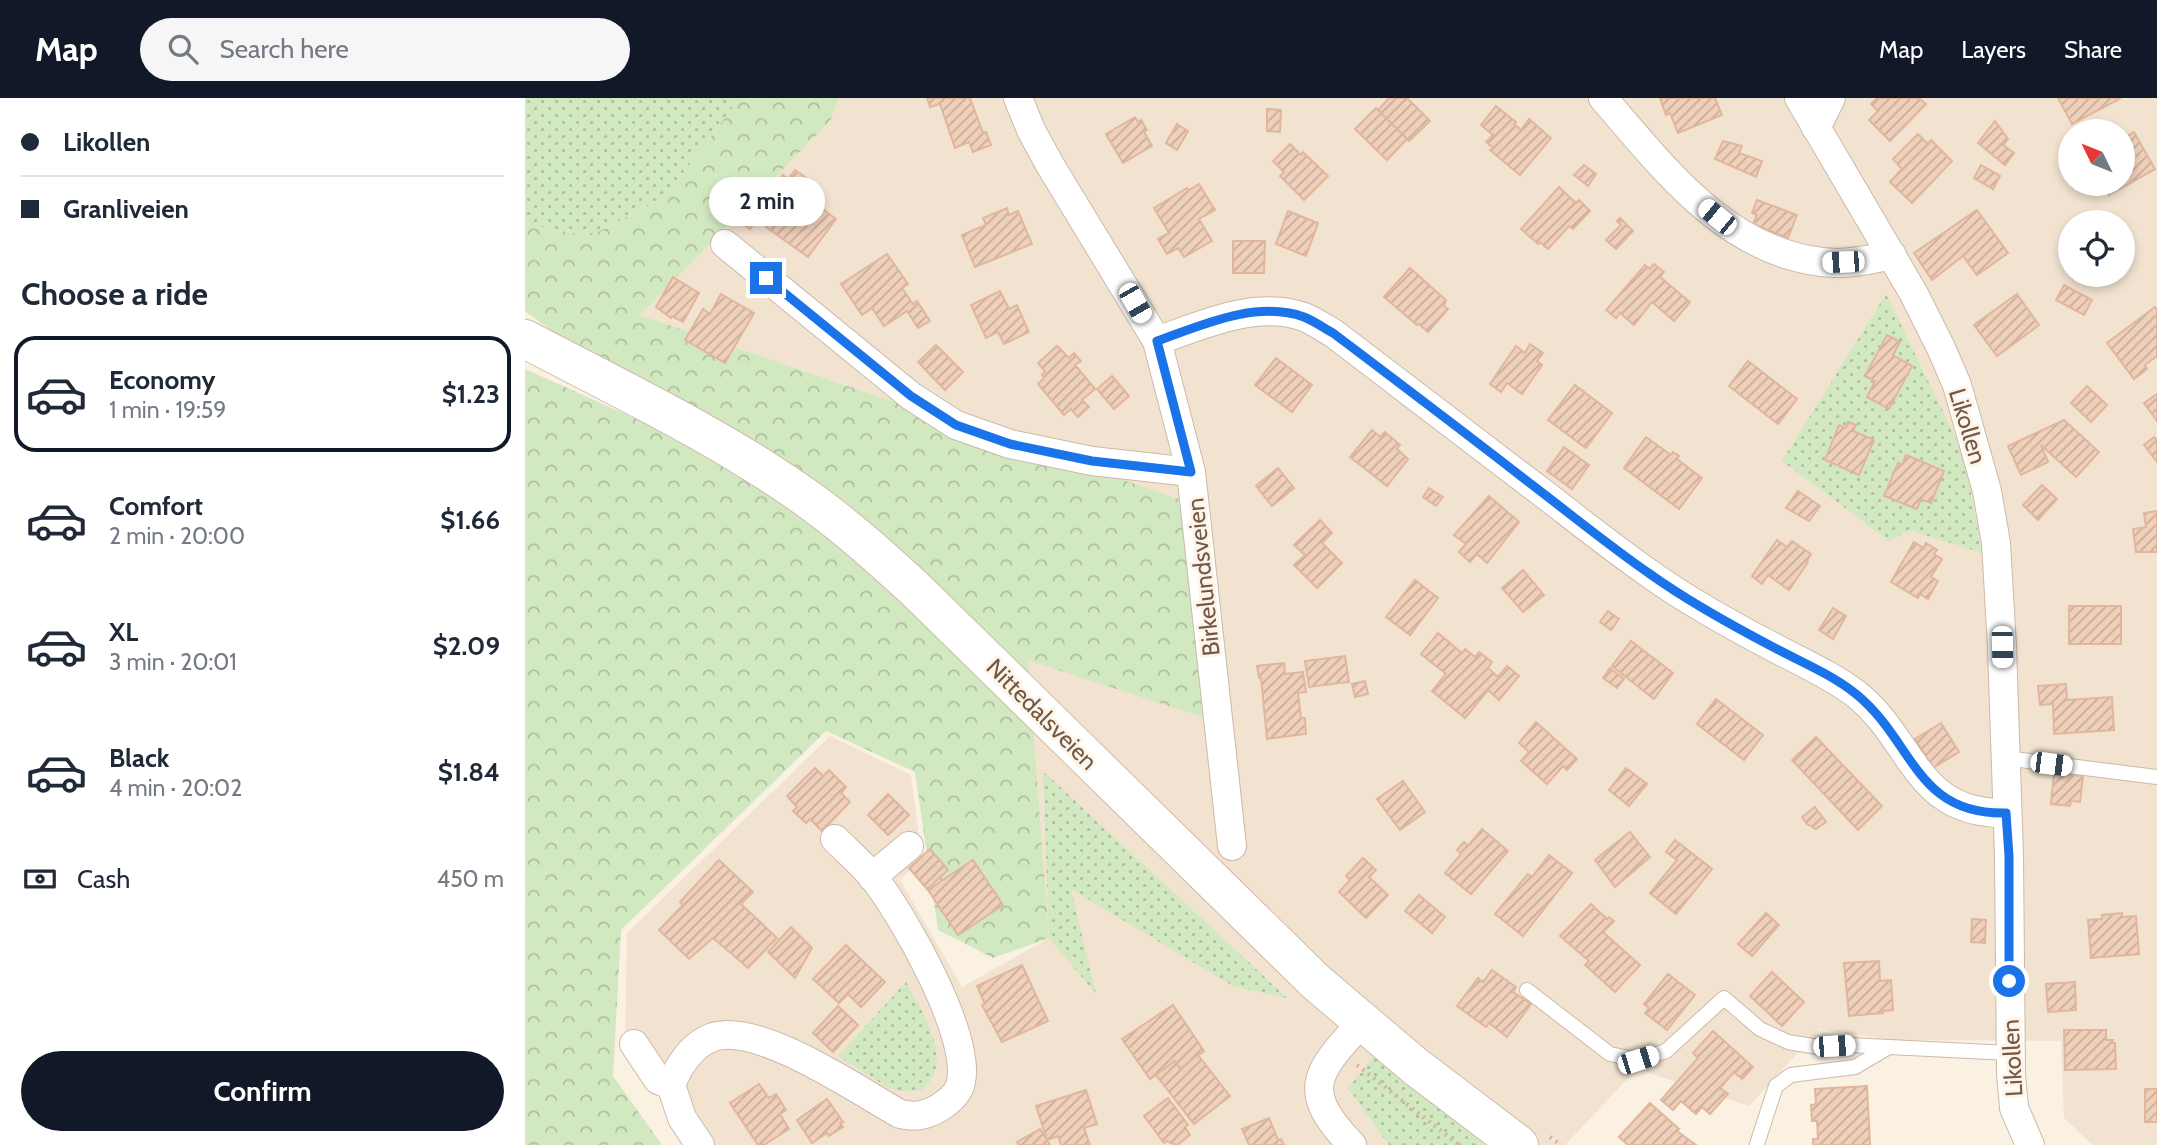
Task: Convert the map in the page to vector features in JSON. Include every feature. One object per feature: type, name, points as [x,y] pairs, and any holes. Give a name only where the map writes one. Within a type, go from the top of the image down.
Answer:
[{"type":"main road","name":"Nittedalsveien","points":[[525,339],[719,441],[814,503],[863,542],[1297,964],[1415,1066],[1519,1145]]},
{"type":"street","name":"Birkelundsveien","points":[[1018,98],[1050,165],[1157,341],[1191,472],[1232,846]]},
{"type":"street","points":[[1602,98],[1688,193],[1717,217],[1753,240],[1787,255],[1823,262],[1862,261],[1892,255]]},
{"type":"street","name":"Likollen","points":[[1799,98],[1914,294],[1957,385],[1987,491],[1996,543],[2005,758],[2009,856],[2010,1053],[2014,1108],[2030,1145]]},
{"type":"street","points":[[1817,128],[1831,98]]},
{"type":"street","points":[[725,244],[911,396],[956,425],[1010,444],[1092,461],[1191,472]]},
{"type":"street","points":[[1157,341],[1226,317],[1277,311],[1305,317],[1314,322],[1333,333],[1649,574],[1714,616],[1831,677],[1857,695],[1877,715],[1924,780],[1939,794],[1969,810],[1984,814],[2006,813]]},
{"type":"street","points":[[700,1145],[683,1118],[671,1085],[679,1065],[696,1046],[714,1037],[735,1036],[758,1040],[792,1053],[900,1114],[919,1116],[936,1110],[950,1100],[961,1084],[961,1057],[941,992],[904,923],[873,877],[835,839]]},
{"type":"street","points":[[873,877],[909,846]]},
{"type":"street","points":[[1352,1145],[1327,1115],[1321,1100],[1319,1080],[1329,1059],[1362,1022]]},
{"type":"street","points":[[634,1044],[658,1080],[671,1085]]},
{"type":"lane","points":[[2005,758],[2157,777]]},
{"type":"lane","points":[[1527,990],[1610,1054],[1638,1060],[1666,1051],[1724,998],[1760,1029],[1788,1042],[1818,1046],[1849,1045],[2010,1053]]},
{"type":"lane","points":[[1757,1144],[1776,1086],[1783,1080],[1791,1075],[1855,1067],[1890,1047]]},
{"type":"path","points":[[1356,1065],[1459,1145]]},
{"type":"shaded area","points":[[839,98],[2157,98],[2157,1145],[2093,1145],[2064,1118],[2061,1041],[1890,1040],[1820,1029],[1749,1106],[1637,1069],[1565,1145],[705,1145],[625,1036],[627,933],[830,736],[911,775],[922,859],[900,880],[962,987],[1049,938],[1025,657],[1213,721],[1182,500],[640,315],[831,120]]},
{"type":"green space","points":[[525,98],[735,98],[737,102],[665,197],[590,236],[525,224]]},
{"type":"green space","points":[[735,98],[839,98],[831,120],[640,315],[1182,500],[1214,721],[1028,660],[1049,938],[993,958],[938,930],[915,772],[826,731],[621,930],[613,1076],[662,1145],[525,1145],[525,369],[719,456],[525,311],[525,224],[590,236],[665,197],[737,102]]},
{"type":"green space","points":[[1886,294],[1964,455],[1982,553],[1909,530],[1889,541],[1782,461]]},
{"type":"green space","points":[[1043,771],[1287,998],[1233,986],[1071,889],[1096,994],[1049,938]]},
{"type":"green space","points":[[906,982],[930,1028],[937,1053],[933,1076],[923,1090],[901,1091],[887,1087],[838,1056]]},
{"type":"green space","points":[[1375,1055],[1494,1145],[1389,1145],[1348,1088]]},
{"type":"building","points":[[927,98],[970,98],[983,133],[986,132],[991,145],[973,152],[969,142],[955,148],[940,104],[930,107]]},
{"type":"building","points":[[1389,98],[1407,98],[1430,121],[1409,141],[1378,110]]},
{"type":"building","points":[[1660,98],[1715,98],[1722,115],[1678,133],[1670,113],[1666,115]]},
{"type":"building","points":[[1877,98],[1919,98],[1926,104],[1890,141],[1869,120],[1878,111],[1871,104]]},
{"type":"building","points":[[2058,98],[2121,98],[2081,119],[2069,119]]},
{"type":"building","points":[[1496,106],[1516,122],[1514,124],[1521,130],[1529,119],[1551,138],[1520,175],[1490,150],[1493,148],[1486,142],[1493,135],[1481,125]]},
{"type":"building","points":[[1376,108],[1407,139],[1387,160],[1355,129]]},
{"type":"building","points":[[1267,109],[1281,110],[1280,132],[1267,131]]},
{"type":"building","points":[[1135,117],[1138,122],[1141,120],[1147,130],[1144,132],[1152,146],[1123,163],[1106,134]]},
{"type":"building","points":[[1995,121],[2008,139],[2003,145],[2014,153],[2005,165],[1978,143]]},
{"type":"building","points":[[1177,124],[1188,131],[1177,150],[1166,143]]},
{"type":"building","points":[[1918,134],[1928,144],[1931,140],[1952,161],[1912,203],[1890,182],[1902,169],[1893,159]]},
{"type":"building","points":[[2135,134],[2155,169],[2135,180]]},
{"type":"building","points":[[1723,141],[1742,146],[1739,153],[1762,161],[1756,177],[1715,159]]},
{"type":"building","points":[[1290,144],[1301,155],[1303,152],[1328,176],[1304,200],[1280,176],[1284,172],[1273,161]]},
{"type":"building","points":[[1584,165],[1596,174],[1588,186],[1574,175]]},
{"type":"building","points":[[1981,165],[2000,176],[1993,189],[1974,178]]},
{"type":"building","points":[[795,170],[816,185],[806,197],[836,219],[808,257],[766,227],[787,199],[778,193],[783,187],[778,183],[783,175],[788,179]]},
{"type":"building","points":[[754,179],[772,192],[766,200],[769,203],[750,229],[725,211],[744,184],[748,187]]},
{"type":"building","points":[[1199,184],[1215,210],[1199,219],[1212,241],[1184,257],[1178,248],[1167,254],[1158,239],[1169,233],[1154,208],[1187,188],[1189,190]]},
{"type":"building","points":[[1559,187],[1576,203],[1579,200],[1590,211],[1573,229],[1569,226],[1548,249],[1521,229]]},
{"type":"building","points":[[1757,200],[1797,215],[1788,238],[1753,224],[1757,215],[1752,213]]},
{"type":"building","points":[[1007,208],[1009,215],[1018,211],[1032,244],[975,267],[962,235],[986,225],[983,218]]},
{"type":"building","points":[[1977,210],[2008,253],[1977,275],[1963,256],[1932,280],[1914,253]]},
{"type":"building","points":[[1288,211],[1318,223],[1306,256],[1276,244]]},
{"type":"building","points":[[1620,218],[1633,231],[1616,249],[1606,240],[1621,225],[1617,221]]},
{"type":"building","points":[[1233,241],[1265,241],[1264,273],[1233,273]]},
{"type":"building","points":[[887,254],[908,284],[902,288],[913,304],[917,301],[930,321],[918,328],[907,311],[884,326],[872,308],[862,315],[841,284]]},
{"type":"building","points":[[1654,264],[1664,272],[1660,277],[1690,302],[1674,321],[1652,302],[1634,325],[1620,313],[1616,318],[1606,310],[1645,265],[1650,269]]},
{"type":"building","points":[[1410,268],[1446,300],[1444,306],[1448,309],[1428,332],[1384,297]]},
{"type":"building","points":[[673,277],[699,293],[683,322],[672,316],[671,318],[656,307]]},
{"type":"building","points":[[2063,287],[2068,287],[2092,300],[2084,315],[2056,300]]},
{"type":"building","points":[[1000,291],[1009,309],[1017,305],[1029,332],[1004,344],[998,332],[986,338],[971,305]]},
{"type":"building","points":[[721,294],[754,313],[725,363],[685,340],[703,309],[710,314]]},
{"type":"building","points":[[2017,294],[2039,325],[1997,356],[1974,325]]},
{"type":"building","points":[[2155,307],[2157,356],[2145,365],[2147,369],[2134,379],[2107,343]]},
{"type":"building","points":[[1887,335],[1900,342],[1893,355],[1912,366],[1889,409],[1867,397],[1875,381],[1865,376]]},
{"type":"building","points":[[1530,344],[1543,353],[1537,361],[1542,365],[1522,394],[1507,383],[1501,392],[1490,384],[1516,346],[1525,353]]},
{"type":"building","points":[[936,345],[963,372],[945,390],[918,362]]},
{"type":"building","points":[[1057,346],[1069,358],[1074,353],[1081,361],[1075,365],[1095,389],[1082,400],[1089,407],[1078,417],[1071,409],[1064,415],[1038,384],[1044,378],[1042,375],[1045,372],[1038,363]]},
{"type":"building","points":[[1276,358],[1312,385],[1292,412],[1255,385]]},
{"type":"building","points":[[1748,361],[1797,399],[1778,424],[1729,386]]},
{"type":"building","points":[[1112,376],[1129,396],[1114,409],[1097,389]]},
{"type":"building","points":[[1575,385],[1612,413],[1586,448],[1548,420]]},
{"type":"building","points":[[2087,386],[2107,405],[2091,422],[2071,403]]},
{"type":"building","points":[[2157,394],[2157,421],[2144,403]]},
{"type":"building","points":[[2064,420],[2099,452],[2076,477],[2041,445],[2048,462],[2021,475],[2008,446]]},
{"type":"building","points":[[1848,422],[1856,425],[1853,431],[1874,440],[1859,475],[1825,460],[1839,425],[1846,428]]},
{"type":"building","points":[[1372,430],[1380,437],[1385,432],[1400,445],[1397,449],[1408,459],[1387,486],[1350,457]]},
{"type":"building","points":[[1646,437],[1671,455],[1673,452],[1679,456],[1677,459],[1702,478],[1679,509],[1624,468]]},
{"type":"building","points":[[2154,437],[2157,440],[2157,462],[2144,445]]},
{"type":"building","points":[[1564,447],[1589,465],[1572,489],[1547,471]]},
{"type":"building","points":[[1906,455],[1944,471],[1931,503],[1921,499],[1917,509],[1884,496],[1898,463],[1902,465]]},
{"type":"building","points":[[1278,468],[1294,488],[1272,506],[1256,486]]},
{"type":"building","points":[[2042,485],[2057,499],[2038,520],[2023,505]]},
{"type":"building","points":[[1429,488],[1443,497],[1436,506],[1423,497]]},
{"type":"building","points":[[1798,491],[1820,506],[1809,521],[1786,508]]},
{"type":"building","points":[[1489,496],[1519,522],[1487,563],[1477,554],[1470,562],[1459,552],[1466,544],[1454,535]]},
{"type":"building","points":[[2157,511],[2157,552],[2136,552],[2133,529],[2146,527],[2144,513]]},
{"type":"building","points":[[1320,520],[1332,533],[1322,543],[1342,563],[1317,588],[1294,565],[1305,555],[1294,545]]},
{"type":"building","points":[[1777,540],[1787,547],[1792,541],[1811,554],[1789,590],[1768,575],[1762,584],[1752,576]]},
{"type":"building","points":[[1914,542],[1924,548],[1926,543],[1937,550],[1934,554],[1942,559],[1931,577],[1938,581],[1928,599],[1920,594],[1918,598],[1891,582]]},
{"type":"building","points":[[1523,570],[1544,595],[1523,612],[1502,588]]},
{"type":"building","points":[[1415,580],[1438,598],[1410,635],[1386,617]]},
{"type":"building","points":[[2069,606],[2121,606],[2121,644],[2069,644]]},
{"type":"building","points":[[1833,608],[1846,616],[1833,639],[1819,630]]},
{"type":"building","points":[[1608,611],[1619,619],[1611,630],[1600,622]]},
{"type":"building","points":[[1438,633],[1462,653],[1465,649],[1475,657],[1479,652],[1492,662],[1488,668],[1498,677],[1507,666],[1519,676],[1499,700],[1488,690],[1465,718],[1432,691],[1446,674],[1421,654]]},
{"type":"building","points":[[1631,641],[1673,673],[1654,699],[1612,666]]},
{"type":"building","points":[[1345,656],[1349,682],[1309,687],[1305,661]]},
{"type":"building","points":[[1284,663],[1285,674],[1303,672],[1306,692],[1298,693],[1306,734],[1267,739],[1261,678],[1257,666]]},
{"type":"building","points":[[1610,668],[1624,679],[1617,688],[1603,678]]},
{"type":"building","points":[[1365,681],[1368,694],[1355,697],[1352,684]]},
{"type":"building","points":[[2066,684],[2067,700],[2112,697],[2114,730],[2054,734],[2053,704],[2040,705],[2038,686]]},
{"type":"building","points":[[1716,699],[1763,735],[1744,760],[1697,724]]},
{"type":"building","points":[[1536,722],[1577,759],[1567,770],[1563,766],[1547,784],[1521,761],[1529,752],[1519,743]]},
{"type":"building","points":[[1941,723],[1959,752],[1933,768],[1915,739]]},
{"type":"building","points":[[1816,737],[1882,806],[1858,830],[1792,760]]},
{"type":"building","points":[[815,768],[823,776],[829,770],[846,787],[841,793],[850,802],[822,831],[810,819],[806,823],[793,811],[797,807],[787,796]]},
{"type":"building","points":[[1626,768],[1647,784],[1629,806],[1609,790]]},
{"type":"building","points":[[2054,773],[2083,776],[2080,802],[2071,801],[2070,806],[2051,804]]},
{"type":"building","points":[[1403,781],[1425,812],[1400,830],[1377,799]]},
{"type":"building","points":[[888,794],[909,815],[888,835],[868,815]]},
{"type":"building","points":[[1815,807],[1826,822],[1816,829],[1802,817]]},
{"type":"building","points":[[1482,829],[1508,851],[1471,894],[1445,873],[1461,854],[1457,850],[1464,842],[1468,846]]},
{"type":"building","points":[[1630,832],[1650,857],[1615,887],[1595,860]]},
{"type":"building","points":[[1675,840],[1712,869],[1676,914],[1650,893],[1677,860],[1666,852]]},
{"type":"building","points":[[930,849],[948,870],[927,889],[909,868]]},
{"type":"building","points":[[1549,855],[1572,873],[1523,936],[1495,914],[1528,874],[1532,877]]},
{"type":"building","points":[[1363,858],[1376,870],[1369,877],[1388,895],[1366,918],[1339,892],[1350,880],[1346,876]]},
{"type":"building","points":[[719,860],[753,892],[741,904],[777,938],[748,968],[713,938],[689,959],[659,930],[683,905],[680,902]]},
{"type":"building","points":[[973,860],[1003,905],[958,935],[928,890]]},
{"type":"building","points":[[1419,895],[1445,917],[1432,933],[1405,911]]},
{"type":"building","points":[[1591,904],[1607,919],[1609,917],[1614,921],[1603,932],[1640,965],[1615,992],[1585,965],[1589,961],[1560,936]]},
{"type":"building","points":[[1766,913],[1779,925],[1752,956],[1738,944]]},
{"type":"building","points":[[2122,913],[2122,917],[2136,916],[2139,954],[2091,958],[2088,920]]},
{"type":"building","points":[[1972,919],[1986,920],[1985,943],[1971,942]]},
{"type":"building","points":[[791,927],[812,948],[795,978],[768,952]]},
{"type":"building","points":[[846,945],[885,982],[861,1007],[848,994],[839,1003],[813,979]]},
{"type":"building","points":[[1879,961],[1880,981],[1891,980],[1893,1010],[1849,1016],[1844,963]]},
{"type":"building","points":[[1022,965],[1048,1021],[1002,1042],[982,1005],[985,1004],[977,986]]},
{"type":"building","points":[[1492,970],[1516,987],[1513,992],[1531,1004],[1507,1037],[1489,1023],[1486,1027],[1457,1006],[1478,978],[1483,982]]},
{"type":"building","points":[[1772,972],[1804,1002],[1782,1026],[1750,996]]},
{"type":"building","points":[[1668,974],[1695,995],[1667,1030],[1645,1013],[1649,1008],[1644,1004]]},
{"type":"building","points":[[2075,982],[2076,1010],[2048,1012],[2046,984]]},
{"type":"building","points":[[1173,1005],[1204,1051],[1180,1069],[1175,1061],[1150,1079],[1122,1039]]},
{"type":"building","points":[[838,1006],[858,1025],[833,1052],[813,1033]]},
{"type":"building","points":[[2064,1030],[2106,1030],[2106,1040],[2113,1040],[2112,1043],[2115,1043],[2116,1069],[2065,1070]]},
{"type":"building","points":[[1713,1031],[1753,1067],[1742,1079],[1734,1072],[1720,1088],[1728,1094],[1710,1114],[1702,1107],[1696,1114],[1681,1101],[1673,1110],[1661,1100],[1698,1058],[1693,1053]]},
{"type":"building","points":[[1198,1055],[1230,1096],[1194,1124],[1156,1075],[1175,1061],[1180,1069]]},
{"type":"building","points":[[759,1084],[769,1098],[776,1094],[786,1110],[780,1114],[789,1129],[764,1145],[758,1145],[730,1103]]},
{"type":"building","points":[[1867,1086],[1870,1145],[1813,1145],[1813,1139],[1818,1139],[1817,1121],[1812,1121],[1811,1105],[1816,1104],[1815,1089]]},
{"type":"building","points":[[2145,1089],[2157,1089],[2157,1122],[2145,1122]]},
{"type":"building","points":[[1086,1090],[1097,1124],[1084,1128],[1090,1145],[1061,1145],[1058,1136],[1047,1140],[1036,1106]]},
{"type":"building","points":[[1168,1098],[1188,1125],[1185,1127],[1190,1135],[1177,1145],[1166,1141],[1164,1143],[1144,1116]]},
{"type":"building","points":[[827,1099],[843,1122],[840,1123],[843,1127],[812,1143],[797,1120]]},
{"type":"building","points":[[1650,1103],[1679,1129],[1677,1131],[1696,1145],[1628,1145],[1619,1137]]},
{"type":"building","points":[[1269,1118],[1278,1140],[1281,1139],[1284,1145],[1249,1145],[1242,1129]]},
{"type":"building","points":[[1040,1129],[1050,1145],[1019,1145],[1017,1142]]},
{"type":"route","points":[[766,278],[911,396],[956,425],[1010,444],[1092,461],[1191,472],[1157,341],[1226,317],[1277,311],[1305,317],[1333,333],[1649,574],[1714,616],[1831,677],[1857,695],[1877,715],[1924,780],[1939,794],[1969,810],[1984,814],[2006,813],[2009,856],[2009,981]]}]
